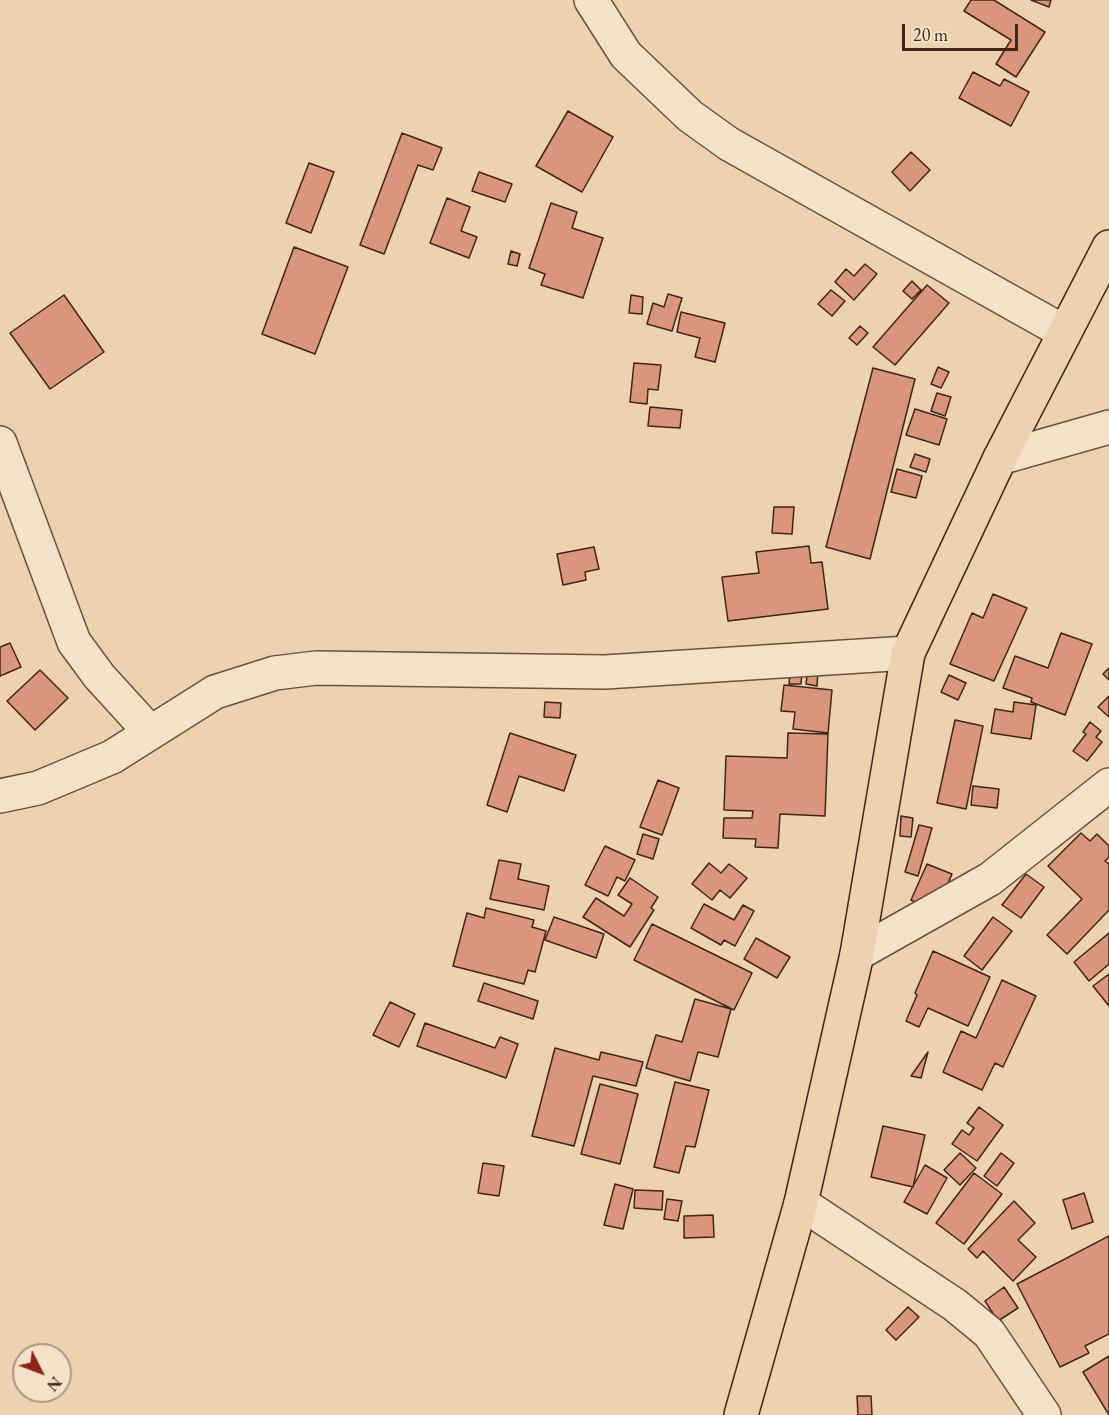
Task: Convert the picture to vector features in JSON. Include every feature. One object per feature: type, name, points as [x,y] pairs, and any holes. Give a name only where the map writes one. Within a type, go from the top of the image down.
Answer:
[{"type":"main road","points":[[741,1415],[801,1203],[857,954],[908,653],[1000,458],[1109,247]]},
{"type":"street","points":[[591,0],[626,55],[690,116],[729,144],[1065,332]]},
{"type":"street","points":[[1000,458],[1109,427]]},
{"type":"street","points":[[0,443],[74,642],[99,676],[150,732]]},
{"type":"street","points":[[0,796],[38,788],[84,770],[112,757],[215,692],[275,673],[316,668],[605,672],[908,653]]},
{"type":"street","points":[[857,954],[990,879],[1109,785]]},
{"type":"street","points":[[801,1203],[955,1305],[989,1333],[1044,1415]]},
{"type":"building","points":[[971,0],[994,0],[1045,32],[1016,77],[996,64],[1011,40],[964,11]]},
{"type":"building","points":[[1031,0],[1051,0],[1049,7]]},
{"type":"building","points":[[973,72],[1000,86],[1004,79],[1029,92],[1011,126],[959,98]]},
{"type":"building","points":[[568,111],[613,137],[582,192],[536,166]]},
{"type":"building","points":[[402,133],[442,148],[433,170],[418,165],[384,254],[360,245]]},
{"type":"building","points":[[911,152],[930,170],[910,191],[892,172]]},
{"type":"building","points":[[309,163],[334,172],[311,233],[286,223]]},
{"type":"building","points":[[479,172],[512,184],[505,202],[472,191]]},
{"type":"building","points":[[447,198],[470,207],[461,231],[477,237],[469,258],[430,243]]},
{"type":"building","points":[[551,203],[577,212],[572,228],[603,238],[583,298],[541,285],[545,274],[529,268]]},
{"type":"building","points":[[294,247],[348,267],[315,354],[262,334]]},
{"type":"building","points":[[511,251],[520,254],[517,266],[508,264]]},
{"type":"building","points":[[865,264],[877,274],[854,300],[835,282],[846,269],[854,276]]},
{"type":"building","points":[[912,281],[921,290],[912,299],[903,291]]},
{"type":"building","points":[[927,285],[949,303],[895,365],[873,347]]},
{"type":"building","points":[[831,290],[845,301],[832,316],[818,304]]},
{"type":"building","points":[[668,294],[682,298],[672,331],[647,324],[653,303],[664,307]]},
{"type":"building","points":[[64,295],[104,352],[50,389],[10,333]]},
{"type":"building","points":[[631,295],[643,297],[642,314],[629,313]]},
{"type":"building","points":[[681,312],[725,323],[715,362],[695,357],[700,338],[677,332]]},
{"type":"building","points":[[860,326],[868,333],[857,345],[849,338]]},
{"type":"building","points":[[634,363],[661,365],[658,390],[648,389],[647,404],[630,402]]},
{"type":"building","points":[[938,367],[949,372],[941,388],[931,384]]},
{"type":"building","points":[[873,368],[915,379],[870,559],[826,547]]},
{"type":"building","points":[[937,393],[951,397],[945,416],[931,411]]},
{"type":"building","points":[[650,407],[682,410],[680,428],[648,426]]},
{"type":"building","points":[[915,409],[947,419],[939,445],[906,435]]},
{"type":"building","points":[[915,454],[930,459],[926,472],[910,467]]},
{"type":"building","points":[[897,469],[922,476],[916,498],[891,492]]},
{"type":"building","points":[[774,507],[794,507],[792,534],[772,533]]},
{"type":"building","points":[[809,546],[811,563],[822,562],[828,609],[728,621],[722,577],[759,573],[756,552]]},
{"type":"building","points":[[594,547],[599,569],[585,572],[586,580],[563,585],[557,554]]},
{"type":"building","points":[[993,594],[1027,608],[994,681],[950,664],[972,613],[983,618]]},
{"type":"building","points":[[1061,633],[1092,644],[1065,715],[1031,702],[1032,698],[1003,688],[1015,656],[1048,668]]},
{"type":"building","points":[[10,643],[21,667],[0,676],[0,647]]},
{"type":"building","points":[[808,668],[818,669],[817,686],[806,684]]},
{"type":"building","points":[[1109,668],[1109,680],[1103,674]]},
{"type":"building","points":[[40,670],[68,698],[35,730],[7,701]]},
{"type":"building","points":[[790,670],[802,672],[801,684],[789,684]]},
{"type":"building","points":[[949,675],[966,683],[958,700],[941,692]]},
{"type":"building","points":[[784,685],[832,690],[828,733],[793,729],[795,712],[781,711]]},
{"type":"building","points":[[1109,696],[1109,717],[1098,707]]},
{"type":"building","points":[[545,702],[561,703],[560,718],[544,717]]},
{"type":"building","points":[[1014,702],[1036,705],[1031,739],[991,733],[995,709],[1013,712]]},
{"type":"building","points":[[955,720],[983,726],[966,809],[937,803]]},
{"type":"building","points":[[1090,722],[1101,731],[1096,737],[1102,742],[1087,761],[1073,751],[1086,734],[1083,732]]},
{"type":"building","points":[[510,733],[576,755],[564,791],[519,776],[507,812],[487,805]]},
{"type":"building","points":[[788,733],[828,734],[825,816],[780,814],[778,848],[755,847],[756,839],[723,838],[724,818],[752,818],[753,811],[724,810],[726,756],[787,758]]},
{"type":"building","points":[[658,780],[679,788],[662,835],[640,827]]},
{"type":"building","points":[[973,786],[999,789],[997,808],[971,805]]},
{"type":"building","points":[[901,816],[913,818],[911,837],[900,836]]},
{"type":"building","points":[[919,825],[932,828],[918,876],[905,872]]},
{"type":"building","points":[[1081,833],[1090,841],[1097,834],[1109,846],[1109,857],[1105,861],[1109,864],[1109,910],[1067,954],[1047,935],[1082,899],[1048,866]]},
{"type":"building","points":[[643,834],[659,839],[653,859],[637,854]]},
{"type":"building","points":[[605,846],[635,860],[625,881],[617,877],[608,896],[585,885]]},
{"type":"building","points":[[499,860],[521,864],[518,879],[549,886],[544,910],[490,899]]},
{"type":"building","points":[[709,863],[721,873],[729,864],[747,878],[730,898],[720,890],[712,900],[692,884]]},
{"type":"building","points":[[927,864],[952,874],[936,911],[911,900]]},
{"type":"building","points":[[1026,874],[1044,887],[1021,918],[1002,905]]},
{"type":"building","points":[[630,878],[658,897],[651,908],[654,910],[630,947],[583,917],[596,898],[624,916],[632,904],[618,895]]},
{"type":"building","points":[[704,904],[734,920],[743,905],[754,911],[735,946],[724,940],[721,945],[691,928]]},
{"type":"building","points":[[486,908],[534,920],[532,927],[546,931],[535,972],[528,970],[524,984],[453,966],[467,913],[484,918]]},
{"type":"building","points":[[554,917],[604,934],[596,958],[545,940]]},
{"type":"building","points":[[993,917],[1012,931],[982,970],[964,956]]},
{"type":"building","points":[[652,924],[752,973],[734,1010],[634,960]]},
{"type":"building","points":[[1109,933],[1109,964],[1089,981],[1074,962]]},
{"type":"building","points":[[756,938],[790,957],[777,978],[744,959]]},
{"type":"building","points":[[933,951],[990,977],[968,1026],[928,1008],[919,1027],[906,1021]]},
{"type":"building","points":[[1109,974],[1109,1006],[1093,986]]},
{"type":"building","points":[[1002,980],[1036,996],[1003,1067],[995,1063],[982,1090],[943,1072],[961,1031],[976,1038]]},
{"type":"building","points":[[484,983],[538,1001],[533,1019],[478,1001]]},
{"type":"building","points":[[695,999],[731,1009],[718,1057],[698,1052],[690,1081],[646,1068],[656,1035],[682,1042]]},
{"type":"building","points":[[390,1002],[415,1014],[399,1047],[373,1035]]},
{"type":"building","points":[[425,1023],[495,1048],[500,1037],[518,1044],[506,1078],[417,1046]]},
{"type":"building","points":[[555,1048],[599,1060],[601,1052],[643,1062],[636,1086],[593,1076],[574,1146],[532,1136]]},
{"type":"building","points":[[928,1052],[921,1078],[911,1076]]},
{"type":"building","points":[[675,1082],[709,1090],[695,1147],[686,1146],[679,1173],[654,1167]]},
{"type":"building","points":[[600,1084],[638,1094],[620,1164],[581,1154]]},
{"type":"building","points":[[979,1107],[1003,1125],[977,1161],[952,1144],[962,1130],[969,1135],[974,1128],[967,1123]]},
{"type":"building","points":[[883,1126],[925,1135],[913,1187],[871,1177]]},
{"type":"building","points":[[960,1153],[976,1168],[960,1185],[944,1170]]},
{"type":"building","points":[[1001,1153],[1014,1163],[997,1186],[984,1176]]},
{"type":"building","points":[[483,1163],[504,1166],[499,1196],[478,1193]]},
{"type":"building","points":[[925,1165],[947,1178],[927,1214],[904,1202]]},
{"type":"building","points":[[974,1173],[1002,1194],[964,1244],[936,1223]]},
{"type":"building","points":[[615,1184],[633,1189],[623,1229],[604,1225]]},
{"type":"building","points":[[635,1190],[663,1191],[662,1210],[634,1208]]},
{"type":"building","points":[[1084,1193],[1093,1222],[1072,1229],[1063,1200]]},
{"type":"building","points":[[667,1199],[682,1201],[678,1221],[664,1219]]},
{"type":"building","points":[[1014,1201],[1035,1223],[1018,1240],[1036,1257],[1013,1281],[983,1251],[977,1258],[968,1249]]},
{"type":"building","points":[[713,1215],[714,1237],[684,1238],[684,1216]]},
{"type":"building","points":[[1109,1236],[1109,1334],[1085,1346],[1089,1353],[1060,1367],[1017,1284]]},
{"type":"building","points":[[1004,1287],[1018,1308],[998,1321],[985,1301]]},
{"type":"building","points":[[908,1307],[919,1317],[896,1340],[886,1330]]},
{"type":"building","points":[[1109,1356],[1109,1415],[1083,1372]]},
{"type":"building","points":[[857,1396],[871,1396],[872,1415],[858,1415]]}]
